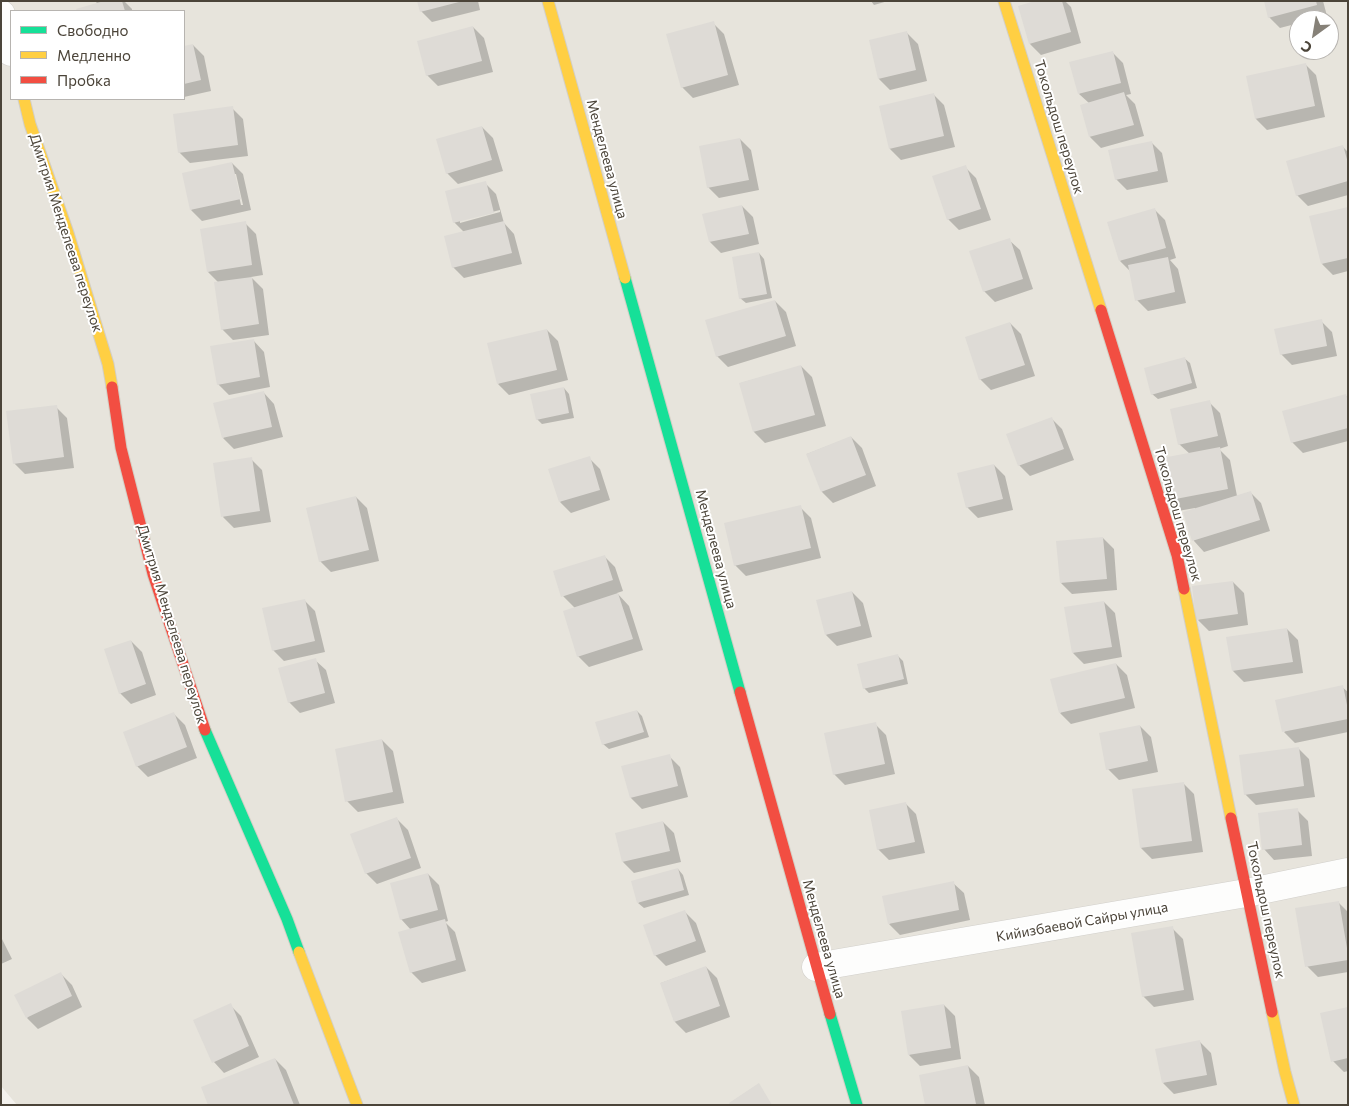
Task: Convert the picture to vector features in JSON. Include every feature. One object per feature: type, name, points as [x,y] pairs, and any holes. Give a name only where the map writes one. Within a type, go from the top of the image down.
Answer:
[{"type":"street","name":"Менделеева улица","points":[[548,1],[816,967],[857,1105]]},
{"type":"street","name":"Токольдош переулок","points":[[1004,1],[1177,555],[1246,894],[1294,1105]]},
{"type":"street","points":[[1,14],[10,48]]},
{"type":"street","name":"Дмитрия Менделеева переулок","points":[[24,100],[30,124],[68,233],[108,364],[121,448],[149,556],[196,702],[208,738],[287,919],[357,1105]]},
{"type":"street","name":"Кийизбаевой Сайры улица","points":[[816,967],[1246,894],[1348,872]]},
{"type":"shaded area","points":[[1,1],[1348,1],[1348,1105],[17,1105],[1,1086]]},
{"type":"building","points":[[104,1],[122,1],[125,10],[76,10]]},
{"type":"building","points":[[417,1],[459,1],[459,2],[420,12]]},
{"type":"building","points":[[1035,1],[1062,1],[1071,32],[1029,44],[1018,6]]},
{"type":"building","points":[[1264,1],[1316,1],[1317,5],[1298,10],[1289,10],[1289,12],[1268,18]]},
{"type":"building","points":[[714,21],[728,75],[681,88],[666,34]]},
{"type":"building","points":[[473,26],[482,61],[426,76],[417,41]]},
{"type":"building","points":[[907,31],[916,70],[878,79],[869,40]]},
{"type":"building","points":[[193,44],[201,80],[185,84],[185,46]]},
{"type":"building","points":[[1113,51],[1121,83],[1078,94],[1069,62]]},
{"type":"building","points":[[1306,63],[1315,106],[1255,119],[1246,76]]},
{"type":"building","points":[[1124,92],[1134,125],[1089,137],[1080,105]]},
{"type":"building","points":[[934,93],[944,136],[889,149],[879,106]]},
{"type":"building","points":[[233,106],[238,145],[178,153],[173,114]]},
{"type":"building","points":[[482,126],[492,160],[446,174],[436,139]]},
{"type":"building","points":[[740,138],[749,180],[707,188],[699,146]]},
{"type":"building","points":[[1152,141],[1158,171],[1115,180],[1108,150]]},
{"type":"building","points":[[1343,145],[1348,163],[1348,181],[1296,196],[1286,161]]},
{"type":"building","points":[[232,162],[241,199],[190,210],[182,173]]},
{"type":"building","points":[[966,165],[981,209],[947,220],[932,176]]},
{"type":"building","points":[[486,181],[494,213],[453,223],[445,191]]},
{"type":"building","points":[[742,205],[749,234],[709,242],[702,214]]},
{"type":"building","points":[[1348,207],[1348,258],[1321,264],[1309,216]]},
{"type":"building","points":[[1155,208],[1166,248],[1119,261],[1107,222]]},
{"type":"building","points":[[246,221],[252,265],[207,272],[200,229]]},
{"type":"building","points":[[504,221],[512,253],[452,268],[444,236]]},
{"type":"building","points":[[1010,238],[1023,279],[983,292],[969,251]]},
{"type":"building","points":[[759,252],[767,294],[739,299],[732,257]]},
{"type":"building","points":[[1168,257],[1175,292],[1135,301],[1128,265]]},
{"type":"building","points":[[252,277],[259,324],[221,330],[214,282]]},
{"type":"building","points":[[775,300],[786,336],[716,357],[705,320]]},
{"type":"building","points":[[1322,319],[1327,346],[1280,355],[1274,329]]},
{"type":"building","points":[[1010,322],[1025,365],[979,380],[965,337]]},
{"type":"building","points":[[547,329],[557,370],[497,384],[487,343]]},
{"type":"building","points":[[254,339],[260,377],[217,385],[210,346]]},
{"type":"building","points":[[1185,357],[1192,383],[1151,395],[1144,368]]},
{"type":"building","points":[[801,365],[815,415],[753,432],[739,383]]},
{"type":"building","points":[[564,387],[569,413],[536,420],[530,394]]},
{"type":"building","points":[[264,391],[272,427],[222,438],[213,403]]},
{"type":"building","points":[[1346,394],[1348,401],[1348,428],[1291,443],[1282,411]]},
{"type":"building","points":[[1210,400],[1218,436],[1178,445],[1170,409]]},
{"type":"building","points":[[57,405],[64,457],[13,464],[6,411]]},
{"type":"building","points":[[1052,417],[1064,449],[1018,466],[1006,434]]},
{"type":"building","points":[[851,436],[866,475],[821,492],[806,454]]},
{"type":"building","points":[[1220,447],[1228,489],[1165,501],[1157,459]]},
{"type":"building","points":[[590,456],[600,490],[559,502],[548,469]]},
{"type":"building","points":[[252,457],[260,511],[221,517],[213,463]]},
{"type":"building","points":[[994,464],[1003,499],[966,508],[957,473]]},
{"type":"building","points":[[1251,491],[1260,520],[1192,541],[1183,512]]},
{"type":"building","points":[[356,496],[369,550],[319,562],[306,508]]},
{"type":"building","points":[[801,505],[811,548],[734,566],[724,523]]},
{"type":"building","points":[[1103,537],[1107,579],[1060,583],[1056,541]]},
{"type":"building","points":[[605,555],[613,580],[561,597],[553,571]]},
{"type":"building","points":[[1233,581],[1238,614],[1196,620],[1192,586]]},
{"type":"building","points":[[852,591],[861,626],[825,635],[816,600]]},
{"type":"building","points":[[618,593],[633,639],[577,657],[563,611]]},
{"type":"building","points":[[305,599],[315,641],[272,651],[262,608]]},
{"type":"building","points":[[1104,601],[1112,647],[1072,653],[1064,607]]},
{"type":"building","points":[[1287,628],[1293,662],[1232,671],[1226,637]]},
{"type":"building","points":[[131,640],[146,684],[119,694],[104,649]]},
{"type":"building","points":[[898,654],[904,679],[863,689],[857,664]]},
{"type":"building","points":[[316,658],[325,693],[288,703],[278,668]]},
{"type":"building","points":[[1116,663],[1125,698],[1059,713],[1050,679]]},
{"type":"building","points":[[1343,685],[1348,719],[1282,732],[1275,700]]},
{"type":"building","points":[[637,710],[644,732],[602,745],[595,722]]},
{"type":"building","points":[[174,712],[187,747],[136,767],[123,732]]},
{"type":"building","points":[[876,722],[885,764],[833,775],[824,733]]},
{"type":"building","points":[[1140,725],[1148,761],[1106,770],[1099,733]]},
{"type":"building","points":[[382,739],[393,792],[345,802],[335,749]]},
{"type":"building","points":[[1299,747],[1304,786],[1244,795],[1239,755]]},
{"type":"building","points":[[670,754],[678,786],[630,798],[621,766]]},
{"type":"building","points":[[1184,782],[1192,841],[1140,848],[1132,789]]},
{"type":"building","points":[[906,802],[915,842],[877,850],[869,810]]},
{"type":"building","points":[[1298,808],[1302,845],[1262,850],[1258,813]]},
{"type":"building","points":[[397,817],[411,858],[365,874],[350,834]]},
{"type":"building","points":[[663,821],[670,851],[622,862],[615,833]]},
{"type":"building","points":[[678,868],[684,890],[637,903],[631,881]]},
{"type":"building","points":[[428,873],[438,910],[400,920],[390,883]]},
{"type":"building","points":[[954,881],[959,910],[888,924],[882,896]]},
{"type":"building","points":[[1339,901],[1348,960],[1305,967],[1295,908]]},
{"type":"building","points":[[685,910],[696,941],[654,956],[643,925]]},
{"type":"building","points":[[445,919],[456,960],[410,973],[398,932]]},
{"type":"building","points":[[1173,926],[1184,990],[1142,997],[1131,933]]},
{"type":"building","points":[[706,966],[720,1006],[674,1022],[660,983]]},
{"type":"building","points":[[61,972],[72,996],[26,1018],[14,995]]},
{"type":"building","points":[[231,1003],[249,1046],[212,1063],[193,1020]]},
{"type":"building","points":[[944,1004],[951,1048],[908,1055],[901,1011]]},
{"type":"building","points":[[1348,1007],[1348,1058],[1331,1062],[1320,1013]]},
{"type":"building","points":[[1200,1040],[1207,1075],[1162,1083],[1155,1049]]},
{"type":"building","points":[[275,1058],[294,1105],[208,1105],[201,1087]]},
{"type":"building","points":[[968,1065],[976,1104],[925,1105],[919,1075]]},
{"type":"building","points":[[759,1083],[772,1105],[730,1105],[729,1103]]},
{"type":"traffic: fast","points":[[625,278],[740,692]]},
{"type":"traffic: fast","points":[[205,730],[287,919],[299,952]]},
{"type":"traffic: fast","points":[[830,1014],[857,1105]]},
{"type":"traffic: slow","points":[[548,1],[625,278]]},
{"type":"traffic: slow","points":[[1004,1],[1101,310]]},
{"type":"traffic: slow","points":[[24,100],[30,124],[68,233],[108,364],[112,387]]},
{"type":"traffic: slow","points":[[1184,589],[1231,818]]},
{"type":"traffic: slow","points":[[299,952],[357,1105]]},
{"type":"traffic: slow","points":[[1272,1012],[1294,1105]]},
{"type":"traffic: jam","points":[[1101,310],[1177,555],[1184,589]]},
{"type":"traffic: jam","points":[[112,387],[121,448],[153,574],[205,730]]},
{"type":"traffic: jam","points":[[740,692],[830,1014]]},
{"type":"traffic: jam","points":[[1231,818],[1272,1012]]}]
